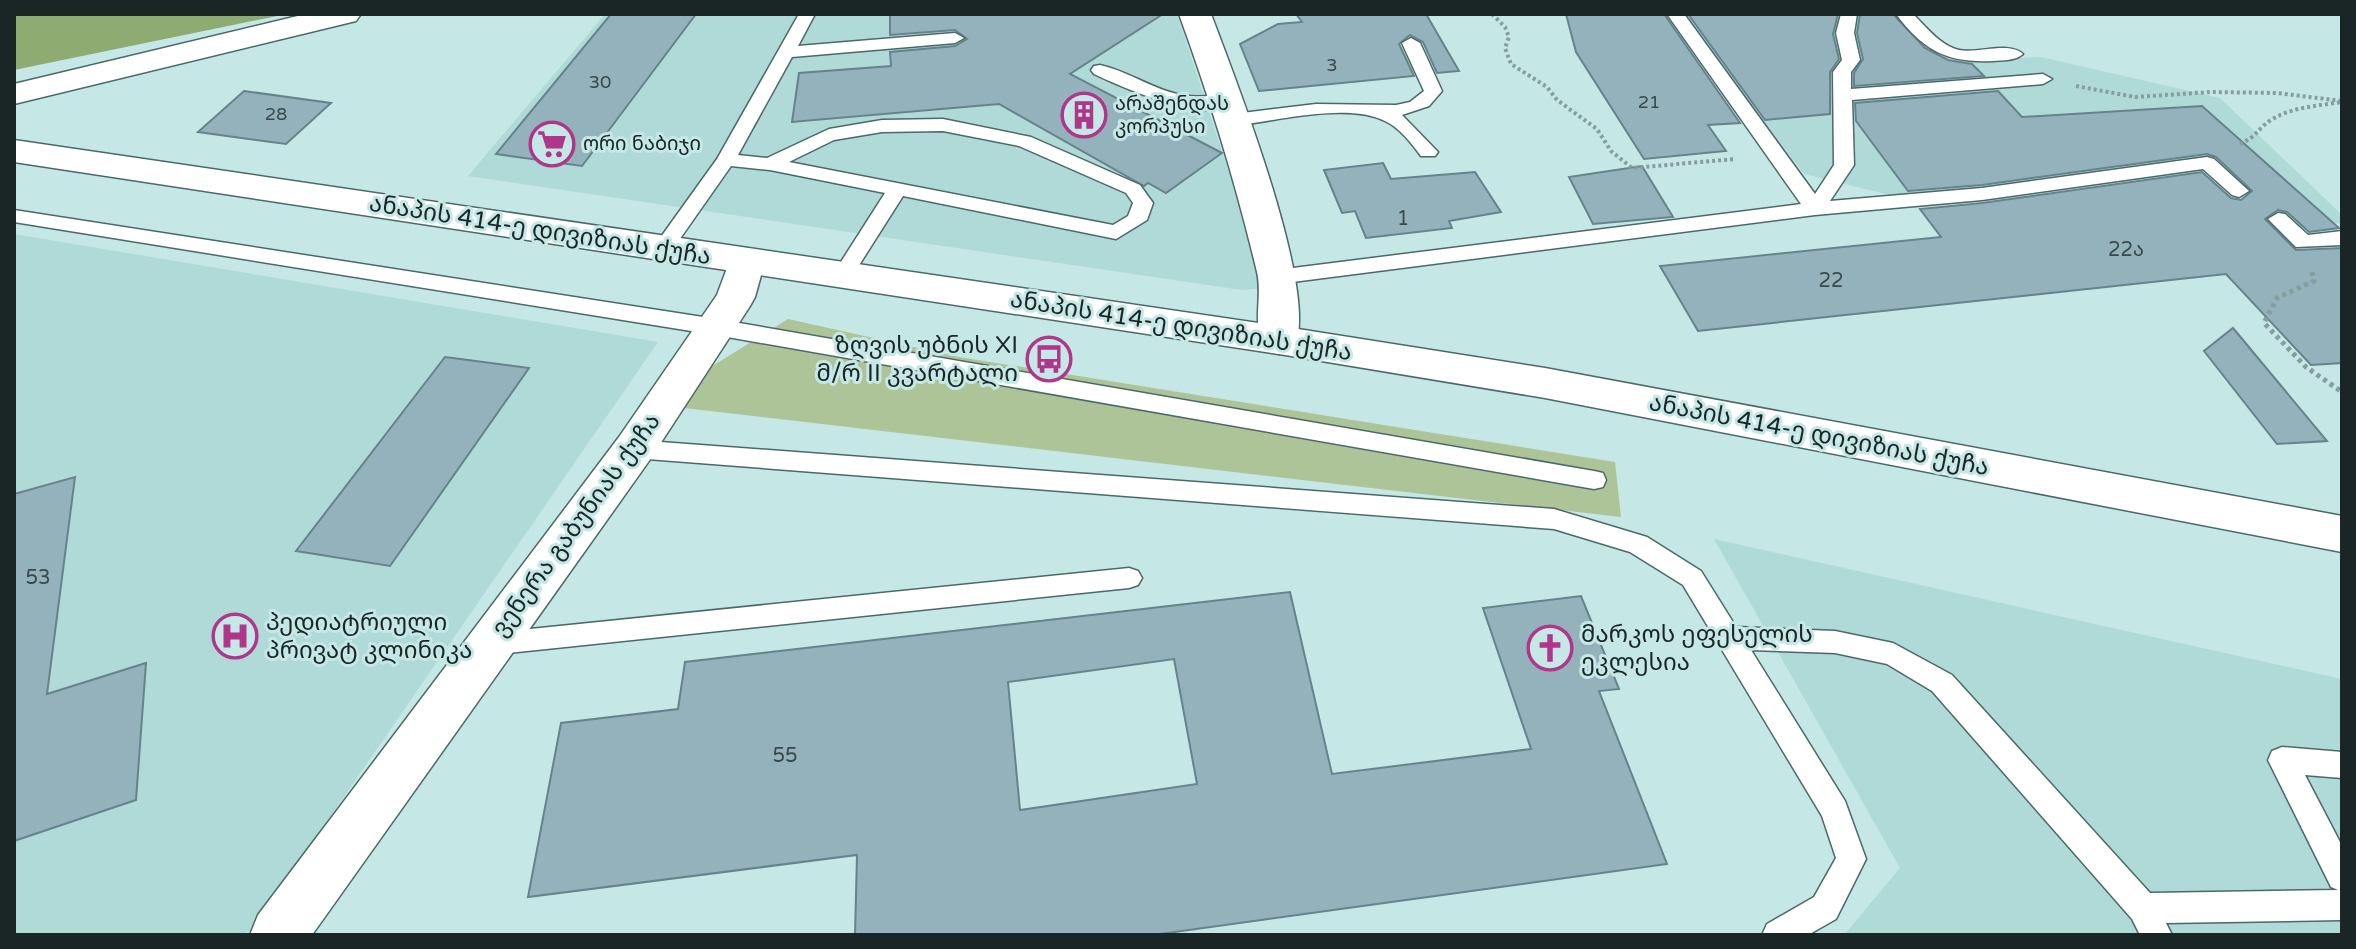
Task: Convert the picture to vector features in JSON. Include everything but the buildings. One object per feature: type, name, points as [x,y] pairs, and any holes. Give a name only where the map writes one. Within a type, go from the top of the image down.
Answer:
[{"type":"main road","points":[[14,94],[345,14]]},
{"type":"main road","points":[[1195,14],[1230,111],[1277,277],[1279,340]]},
{"type":"main road","name":"ანაპის 414-ე დივიზიას ქუჩა","points":[[14,151],[1279,340],[1545,383],[2342,534]]},
{"type":"main road","name":"ვენერა გაბუნიას ქუჩა","points":[[278,935],[634,449],[736,297],[746,261]]},
{"type":"lane","points":[[663,248],[726,160],[807,14]]},
{"type":"lane","points":[[1675,14],[1815,209]]},
{"type":"lane","points":[[1815,209],[1844,165],[1842,72],[1851,60],[1845,33],[1849,14]]},
{"type":"lane","points":[[1904,14],[1932,43],[1955,58],[2014,54]]},
{"type":"lane","points":[[786,52],[955,38]]},
{"type":"lane","points":[[1100,70],[1153,96],[1230,111],[1355,108],[1381,112],[1416,108],[1433,91],[1411,43]]},
{"type":"lane","points":[[1843,95],[2043,79]]},
{"type":"lane","points":[[1381,112],[1414,133],[1428,152]]},
{"type":"lane","points":[[726,160],[770,164],[1116,232],[1137,220],[1143,203],[1133,189],[1024,141],[943,125],[882,126],[829,135],[770,164]]},
{"type":"lane","points":[[1277,277],[1815,209],[1982,194],[2207,163],[2239,191]]},
{"type":"lane","points":[[842,276],[897,190]]},
{"type":"lane","points":[[14,216],[716,327],[1594,480]]},
{"type":"lane","points":[[2278,219],[2303,242],[2342,238]]},
{"type":"lane","points":[[634,449],[1554,519],[1638,544],[1692,578],[1835,811],[1851,859],[1825,908],[1778,935]]},
{"type":"lane","points":[[490,644],[1129,578]]},
{"type":"lane","points":[[1730,638],[1835,642],[1893,654],[1942,683],[2149,922],[2342,905]]},
{"type":"lane","points":[[2342,765],[2282,760],[2342,877]]},
{"type":"path","points":[[1492,14],[1505,27],[1509,37],[1505,48],[1511,64],[1547,87],[1557,100],[1597,129],[1611,151],[1632,168],[1735,159]]},
{"type":"path","points":[[2043,79],[2135,97],[2211,92],[2277,93],[2342,102]]},
{"type":"path","points":[[2240,144],[2257,136],[2260,128],[2272,118],[2342,102]]},
{"type":"path","points":[[2303,242],[2314,281],[2277,298],[2264,323],[2306,367],[2342,392]]},
{"type":"shaded area","points":[[605,14],[1177,14],[1267,288],[1242,290],[468,176]]},
{"type":"shaded area","points":[[1682,14],[1893,14],[1926,48],[1952,61],[2041,57],[2220,98],[2342,215],[2342,223],[2293,228],[2221,167],[1902,198],[1804,174]]},
{"type":"shaded area","name":"პედიატრიული პრივატ კლინიკა","points":[[14,234],[658,342],[252,930],[240,935],[14,935]]},
{"type":"shaded area","points":[[1714,539],[2342,679],[2342,935],[1844,935],[1900,868]]},
{"type":"green space","points":[[14,14],[287,14],[14,70]]},
{"type":"green space","points":[[788,319],[959,357],[1615,462],[1621,517],[684,408],[706,370]]},
{"type":"place","name":"არაშენდას კორპუსი","points":[[1084,115]]},
{"type":"place","name":"ორი ნაბიჯი","points":[[552,144]]},
{"type":"place","name":"ზღვის უბნის XI მ/რ II კვარტალი","points":[[1049,359]]},
{"type":"place","name":"პედიატრიული პრივატ კლინიკა","points":[[235,636]]},
{"type":"place","name":"მარკოს ეფესელის ეკლესია","points":[[1550,648]]}]
